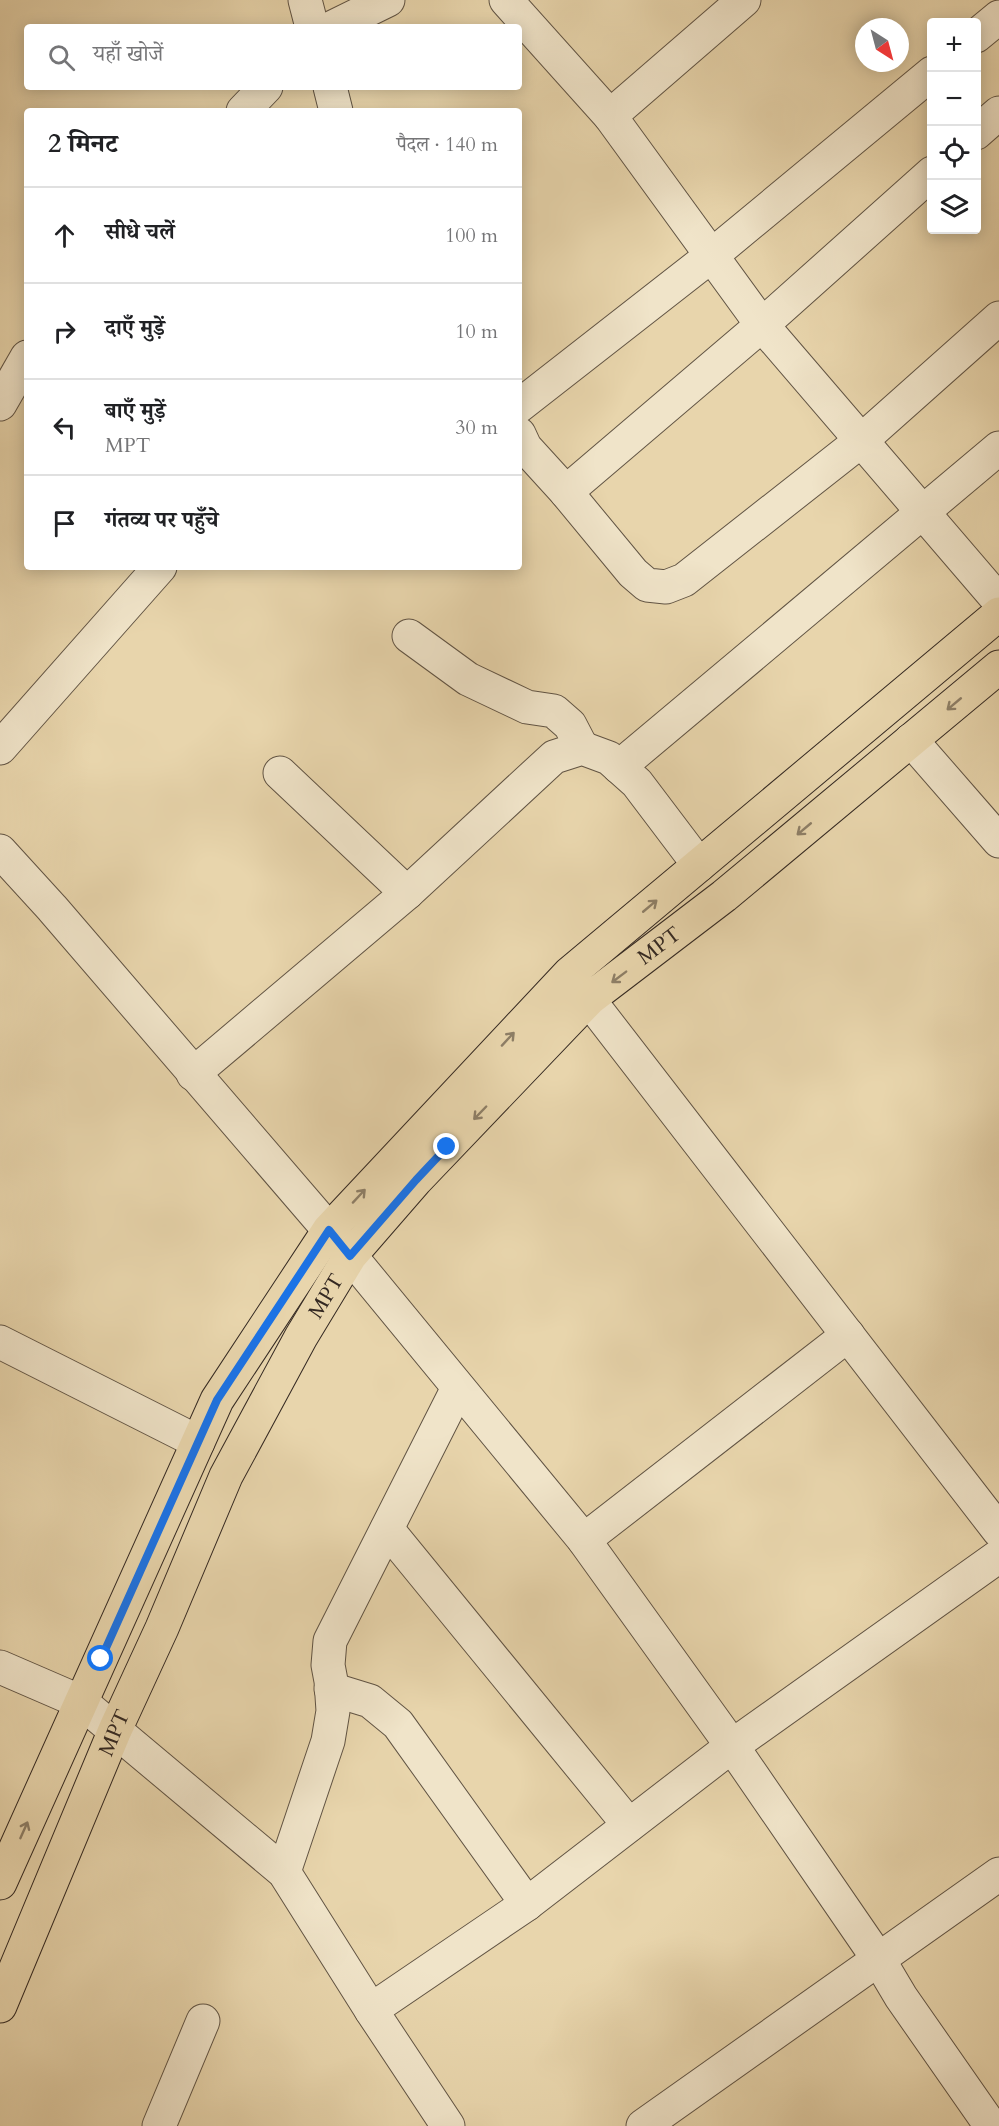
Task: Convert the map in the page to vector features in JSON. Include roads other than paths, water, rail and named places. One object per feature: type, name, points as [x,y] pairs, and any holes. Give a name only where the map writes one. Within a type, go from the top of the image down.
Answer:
[{"type":"main road","points":[[0,1883],[217,1400],[329,1230],[569,974],[999,614]]},
{"type":"main road","name":"MPT","points":[[0,2006],[115,1730],[162,1628],[226,1476],[301,1336],[350,1256],[416,1180],[589,999],[724,896],[999,667]]},
{"type":"street","points":[[304,0],[311,24]]},
{"type":"street","points":[[339,24],[388,0]]},
{"type":"street","points":[[506,0],[610,116],[762,325],[999,601]]},
{"type":"street","points":[[610,116],[744,0]]},
{"type":"street","points":[[981,32],[999,17]]},
{"type":"street","points":[[522,404],[711,256],[927,77]]},
{"type":"street","points":[[246,108],[263,90]]},
{"type":"street","points":[[331,90],[335,108]]},
{"type":"street","points":[[981,129],[999,113]]},
{"type":"street","points":[[566,492],[762,325],[927,177]]},
{"type":"street","points":[[522,440],[525,447],[566,492],[633,573],[647,585],[666,587],[684,580],[862,440],[999,318]]},
{"type":"street","points":[[0,404],[24,362]]},
{"type":"street","points":[[619,767],[999,448]]},
{"type":"street","points":[[0,748],[157,570]]},
{"type":"street","points":[[409,636],[468,679],[527,707],[554,711],[570,724],[582,748]]},
{"type":"street","points":[[912,740],[999,841]]},
{"type":"street","points":[[193,1074],[407,894],[554,757],[582,748],[609,758],[637,783],[699,865]]},
{"type":"street","points":[[280,773],[407,894]]},
{"type":"street","points":[[0,851],[52,908],[329,1230],[584,1540],[732,1746],[991,2126]]},
{"type":"street","points":[[569,974],[999,1531]]},
{"type":"street","points":[[584,1540],[848,1335]]},
{"type":"street","points":[[0,1342],[198,1442]]},
{"type":"street","points":[[284,1872],[328,1741],[333,1712],[328,1665],[330,1641],[458,1388]]},
{"type":"street","points":[[387,1529],[629,1825]]},
{"type":"street","points":[[371,2010],[527,1904],[732,1746],[999,1556]]},
{"type":"street","points":[[0,1666],[81,1702],[284,1872],[448,2126]]},
{"type":"street","points":[[332,1689],[370,1701],[398,1724],[527,1904]]},
{"type":"street","points":[[644,2126],[999,1874]]},
{"type":"street","points":[[159,2126],[203,2021]]}]
